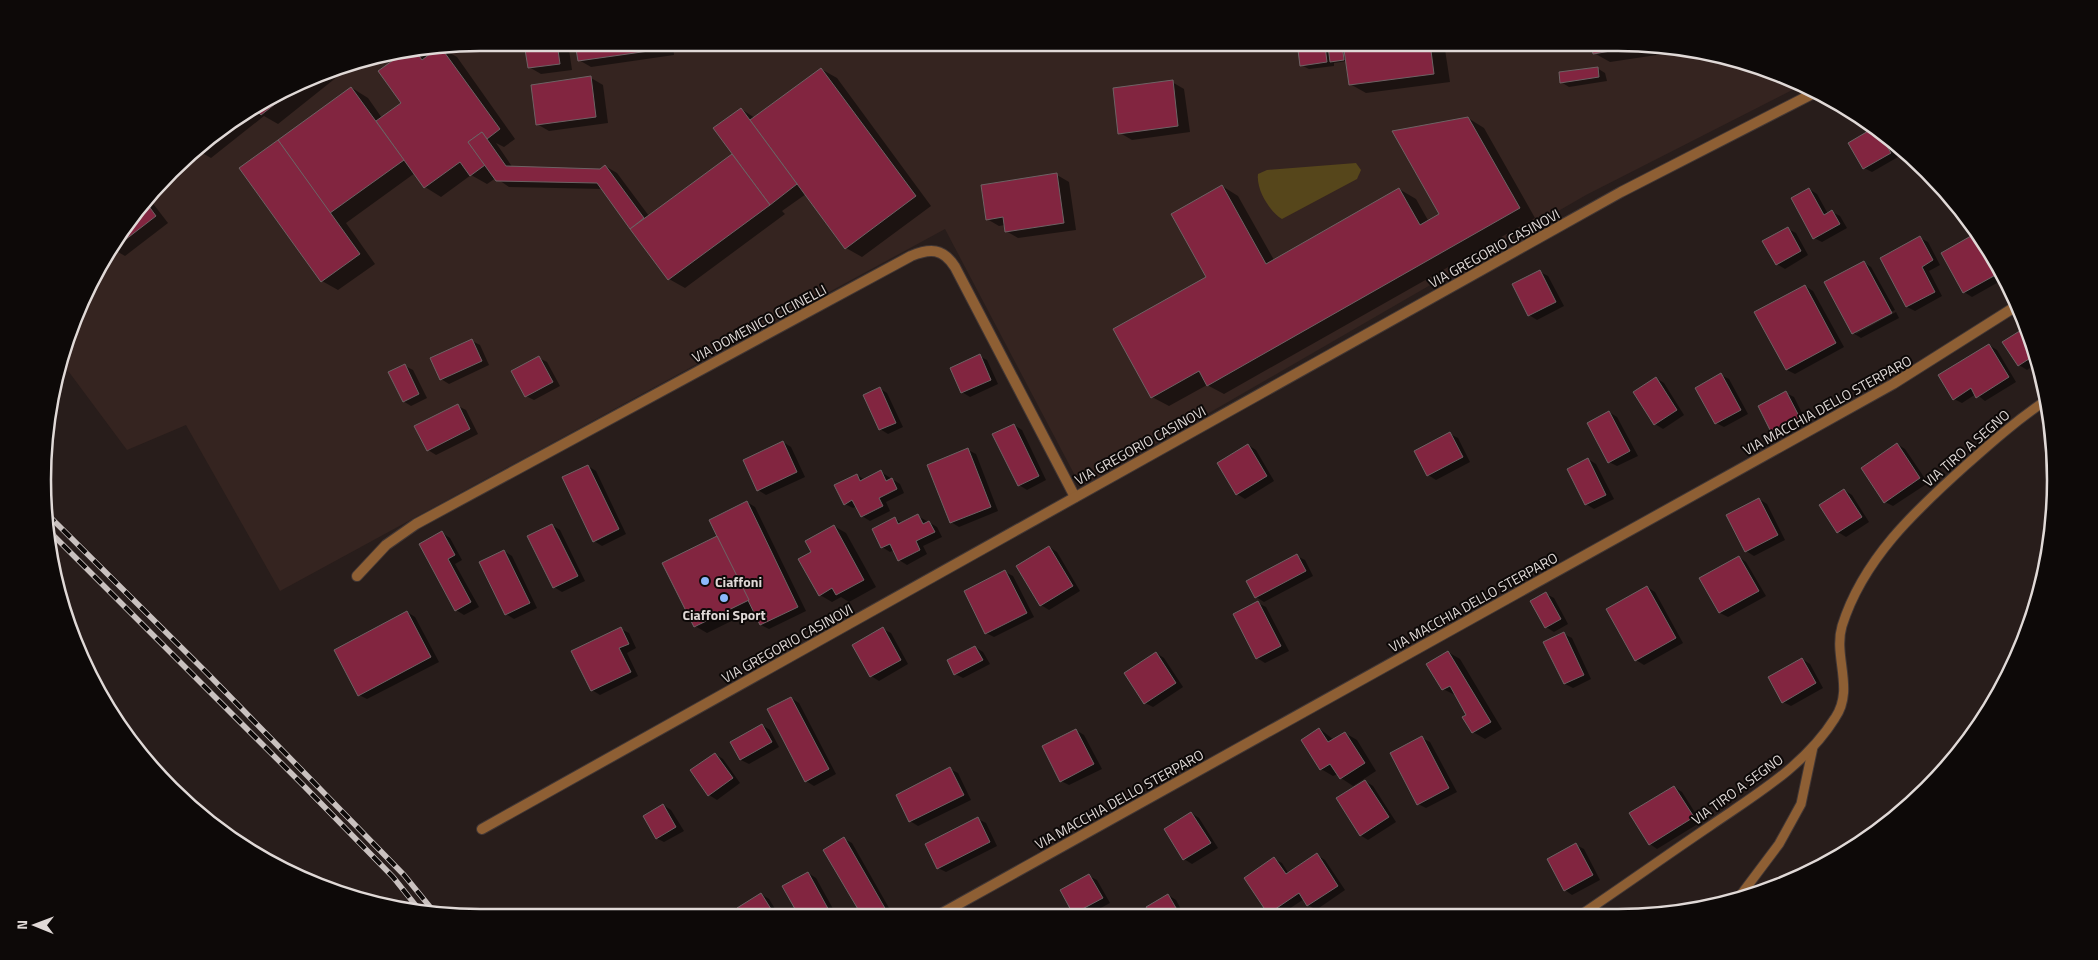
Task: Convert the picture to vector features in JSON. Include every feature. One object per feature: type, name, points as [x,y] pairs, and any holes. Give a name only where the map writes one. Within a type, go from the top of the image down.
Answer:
[{"type":"street","name":"VIA GREGORIO CASINOVI","points":[[482,829],[1621,192],[1809,96]]},
{"type":"street","name":"VIA DOMENICO CICINELLI","points":[[357,576],[386,546],[416,524],[911,256],[930,250],[942,253],[955,267],[1075,497]]},
{"type":"street","name":"VIA MACCHIA DELLO STERPARO","points":[[950,909],[1892,384],[2011,309]]},
{"type":"lane","name":"VIA TIRO A SEGNO","points":[[1589,909],[1770,785],[1793,767],[1813,746],[1832,723],[1841,708],[1844,682],[1840,642],[1842,627],[1854,599],[1880,552],[1894,534],[1926,501],[2017,421],[2040,405]]},
{"type":"lane","points":[[1745,889],[1779,844],[1801,804],[1813,746]]},
{"type":"shaded area","points":[[480,51],[1618,51],[1646,52],[1702,59],[1756,74],[1794,89],[1586,195],[1081,487],[945,229],[280,591],[186,425],[127,450],[66,368],[74,342],[95,290],[124,242],[140,219],[177,177],[219,140],[242,124],[290,95],[316,84],[342,74],[396,59],[452,52]]},
{"type":"shaded area","points":[[1356,163],[1361,170],[1357,179],[1282,219],[1272,211],[1264,199],[1259,186],[1258,174],[1267,170]]},
{"type":"building","points":[[525,51],[558,51],[560,64],[528,68]]},
{"type":"building","points":[[576,51],[649,51],[578,61]]},
{"type":"building","points":[[1298,51],[1326,51],[1327,62],[1300,66]]},
{"type":"building","points":[[1329,51],[1343,51],[1344,60],[1330,62]]},
{"type":"building","points":[[1344,51],[1431,51],[1434,74],[1349,85]]},
{"type":"building","points":[[1592,51],[1611,51],[1593,54]]},
{"type":"building","points":[[445,53],[500,129],[487,139],[482,132],[468,142],[485,165],[470,176],[460,162],[424,188],[376,121],[401,103],[378,71],[396,59],[419,56],[422,60],[429,54]]},
{"type":"building","points":[[1598,67],[1599,77],[1560,83],[1559,72]]},
{"type":"building","points":[[821,68],[916,196],[845,249],[750,120]]},
{"type":"building","points":[[591,76],[596,117],[536,125],[531,85]]},
{"type":"building","points":[[1173,80],[1178,126],[1118,134],[1113,88]]},
{"type":"building","points":[[351,87],[404,160],[330,213],[278,140]]},
{"type":"building","points":[[277,103],[261,115],[259,113]]},
{"type":"building","points":[[741,108],[797,184],[770,205],[713,128]]},
{"type":"building","points":[[1468,117],[1520,208],[1207,386],[1199,371],[1151,398],[1113,329],[1206,277],[1171,214],[1222,185],[1266,264],[1399,188],[1420,225],[1439,214],[1392,131]]},
{"type":"building","points":[[482,132],[506,166],[600,169],[605,165],[644,218],[630,229],[597,183],[496,181],[468,142]]},
{"type":"building","points":[[1867,132],[1887,147],[1891,153],[1863,169],[1848,143]]},
{"type":"building","points":[[278,140],[360,254],[321,282],[239,168]]},
{"type":"building","points":[[732,154],[770,205],[668,280],[630,229]]},
{"type":"building","points":[[1057,173],[1064,223],[1005,232],[1003,217],[986,220],[981,185]]},
{"type":"building","points":[[1809,188],[1824,215],[1832,210],[1840,224],[1813,239],[1791,198]]},
{"type":"building","points":[[150,207],[156,216],[126,239]]},
{"type":"building","points":[[1788,227],[1801,251],[1776,265],[1762,241]]},
{"type":"building","points":[[1920,236],[1933,260],[1922,267],[1935,292],[1906,307],[1880,258]]},
{"type":"building","points":[[1970,236],[1995,276],[1963,293],[1941,253]]},
{"type":"building","points":[[1864,261],[1892,313],[1852,334],[1824,282]]},
{"type":"building","points":[[1540,270],[1556,302],[1528,316],[1512,284]]},
{"type":"building","points":[[1805,285],[1836,343],[1786,370],[1754,312]]},
{"type":"building","points":[[2020,331],[2029,359],[2018,366],[2002,342]]},
{"type":"building","points":[[472,339],[482,361],[440,380],[430,358]]},
{"type":"building","points":[[1989,344],[2009,377],[1976,398],[1971,388],[1953,400],[1938,375]]},
{"type":"building","points":[[980,354],[991,380],[961,393],[950,368]]},
{"type":"building","points":[[539,356],[553,382],[525,397],[511,371]]},
{"type":"building","points":[[405,364],[419,394],[403,402],[388,372]]},
{"type":"building","points":[[1721,373],[1741,410],[1715,424],[1695,388]]},
{"type":"building","points":[[1656,377],[1677,410],[1654,425],[1633,392]]},
{"type":"building","points":[[880,387],[896,423],[879,430],[863,395]]},
{"type":"building","points":[[1786,391],[1800,418],[1771,432],[1758,406]]},
{"type":"building","points":[[458,404],[470,429],[427,451],[414,426]]},
{"type":"building","points":[[1609,411],[1630,451],[1608,463],[1587,423]]},
{"type":"building","points":[[1014,424],[1039,476],[1018,486],[992,434]]},
{"type":"building","points":[[1450,432],[1463,457],[1427,476],[1414,451]]},
{"type":"building","points":[[783,441],[797,472],[757,491],[743,460]]},
{"type":"building","points":[[1897,443],[1920,478],[1884,503],[1861,468]]},
{"type":"building","points":[[1248,444],[1267,476],[1236,495],[1217,463]]},
{"type":"building","points":[[968,448],[991,507],[950,523],[927,465]]},
{"type":"building","points":[[1588,458],[1606,495],[1585,505],[1567,469]]},
{"type":"building","points":[[588,465],[619,529],[593,542],[562,477]]},
{"type":"building","points":[[881,470],[886,481],[892,478],[897,489],[879,498],[883,506],[861,517],[852,500],[844,505],[834,485],[857,474],[860,481]]},
{"type":"building","points":[[1844,489],[1862,517],[1837,533],[1819,505]]},
{"type":"building","points":[[1759,498],[1778,535],[1745,552],[1726,515]]},
{"type":"building","points":[[747,501],[798,607],[760,625],[709,520]]},
{"type":"building","points":[[918,514],[923,524],[929,521],[935,532],[916,541],[920,550],[898,561],[890,544],[881,548],[872,529],[895,517],[898,524]]},
{"type":"building","points":[[552,524],[578,576],[553,588],[527,536]]},
{"type":"building","points":[[834,525],[864,580],[836,595],[832,588],[819,596],[798,559],[811,552],[805,541]]},
{"type":"building","points":[[442,531],[455,555],[448,559],[471,602],[455,611],[419,544]]},
{"type":"building","name":"Ciaffoni","points":[[717,536],[749,600],[694,627],[662,563]]},
{"type":"building","points":[[1049,546],[1073,586],[1040,606],[1016,566]]},
{"type":"building","points":[[504,550],[530,603],[505,615],[479,562]]},
{"type":"building","points":[[1297,554],[1306,571],[1255,598],[1246,581]]},
{"type":"building","points":[[1739,556],[1759,591],[1719,613],[1699,578]]},
{"type":"building","points":[[1005,570],[1027,613],[985,634],[964,591]]},
{"type":"building","points":[[1647,586],[1676,638],[1635,661],[1606,609]]},
{"type":"building","points":[[1546,592],[1561,619],[1545,628],[1530,601]]},
{"type":"building","points":[[1258,601],[1281,646],[1256,659],[1233,614]]},
{"type":"building","points":[[407,611],[431,657],[358,696],[334,650]]},
{"type":"building","points":[[621,627],[629,644],[619,648],[631,672],[591,691],[571,651]]},
{"type":"building","points":[[883,627],[901,660],[870,677],[852,645]]},
{"type":"building","points":[[1564,632],[1584,675],[1564,684],[1543,642]]},
{"type":"building","points":[[975,646],[983,660],[954,675],[947,660]]},
{"type":"building","points":[[1448,651],[1491,722],[1472,733],[1462,717],[1466,715],[1450,686],[1442,690],[1426,664]]},
{"type":"building","points":[[1156,652],[1176,683],[1144,704],[1124,673]]},
{"type":"building","points":[[1802,658],[1816,683],[1782,703],[1768,677]]},
{"type":"building","points":[[791,697],[829,769],[805,782],[767,709]]},
{"type":"building","points":[[762,724],[772,742],[740,760],[730,742]]},
{"type":"building","points":[[1319,728],[1328,742],[1345,732],[1365,763],[1340,779],[1330,764],[1320,770],[1301,740]]},
{"type":"building","points":[[1076,729],[1094,764],[1060,782],[1042,746]]},
{"type":"building","points":[[1422,736],[1449,788],[1417,805],[1390,753]]},
{"type":"building","points":[[715,753],[733,778],[708,796],[690,770]]},
{"type":"building","points":[[950,767],[964,795],[909,822],[896,795]]},
{"type":"building","points":[[1365,780],[1389,817],[1360,836],[1336,798]]},
{"type":"building","points":[[1674,786],[1694,817],[1649,845],[1629,813]]},
{"type":"building","points":[[663,804],[676,827],[656,839],[643,816]]},
{"type":"building","points":[[1191,812],[1211,843],[1183,860],[1164,829]]},
{"type":"building","points":[[978,817],[990,842],[937,869],[925,844]]},
{"type":"building","points":[[844,837],[885,909],[858,909],[823,850]]},
{"type":"building","points":[[1576,843],[1593,875],[1564,891],[1547,859]]},
{"type":"building","points":[[1317,853],[1338,886],[1307,906],[1299,893],[1275,909],[1265,909],[1244,878],[1274,857],[1286,874]]},
{"type":"building","points":[[808,872],[828,909],[795,909],[782,886]]},
{"type":"building","points":[[1089,874],[1103,898],[1082,909],[1070,909],[1060,890]]},
{"type":"building","points":[[761,893],[771,909],[738,909]]},
{"type":"building","points":[[1168,894],[1177,909],[1147,909],[1146,907]]},
{"type":"railway","points":[[53,520],[206,672],[404,875],[429,906]]},
{"type":"railway","points":[[55,537],[303,785],[393,877],[414,904]]},
{"type":"place","name":"Ciaffoni","points":[[705,581]]},
{"type":"place","name":"Ciaffoni Sport","points":[[724,598]]}]
